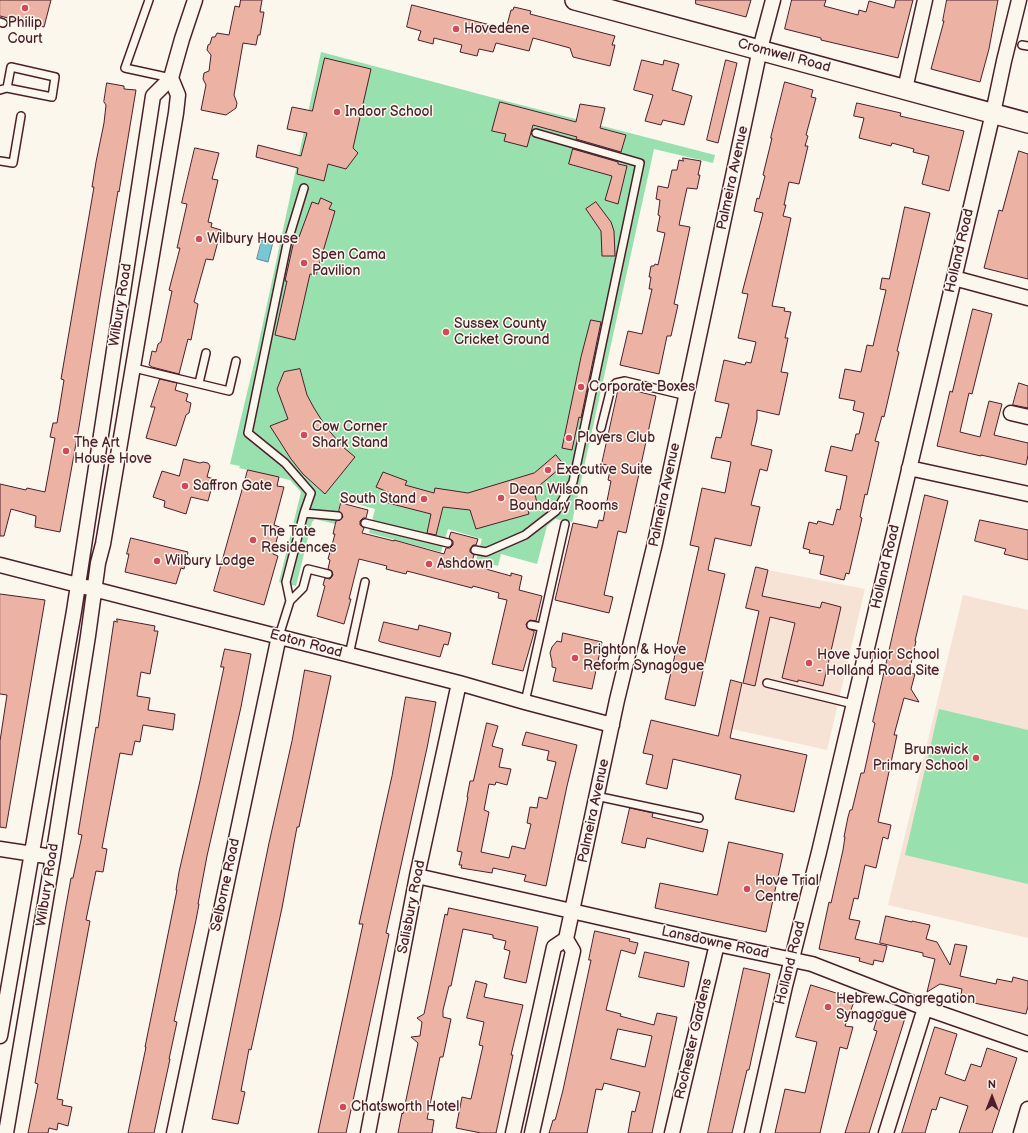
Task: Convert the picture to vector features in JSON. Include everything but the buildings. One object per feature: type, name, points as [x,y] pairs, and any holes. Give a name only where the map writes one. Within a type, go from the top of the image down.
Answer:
[{"type":"main road","name":"Cromwell Road","points":[[575,0],[1028,123]]},
{"type":"street","points":[[172,78],[182,39],[196,0]]},
{"type":"street","name":"Palmeira Avenue","points":[[532,1133],[573,950],[566,939],[596,796],[655,543],[760,49],[773,0]]},
{"type":"street","points":[[905,89],[925,0]]},
{"type":"street","name":"Holland Road","points":[[752,1133],[1019,0]]},
{"type":"street","name":"Wilbury Road","points":[[0,1036],[4,984],[31,854],[78,585],[153,96],[172,78],[178,95],[134,368],[103,544],[98,563],[53,857],[6,1133]]},
{"type":"street","points":[[954,278],[1028,298]]},
{"type":"street","points":[[1011,413],[1028,417]]},
{"type":"street","points":[[909,468],[1028,494]]},
{"type":"street","points":[[85,540],[103,544]]},
{"type":"street","name":"Eaton Road","points":[[0,565],[459,683],[612,725]]},
{"type":"street","points":[[69,632],[88,636]]},
{"type":"street","name":"Selborne Road","points":[[174,1133],[279,636]]},
{"type":"street","name":"Salisbury Road","points":[[368,1133],[418,876],[459,683]]},
{"type":"street","points":[[0,849],[53,857]]},
{"type":"street","name":"Lansdowne Road","points":[[418,876],[812,964],[925,1008],[1028,1044]]},
{"type":"street","points":[[514,1133],[554,947],[566,939]]},
{"type":"street","name":"Rochester Gardens","points":[[672,1133],[717,944]]},
{"type":"street","points":[[886,1133],[925,1008]]},
{"type":"street","points":[[1020,1133],[1028,1109]]},
{"type":"lane","points":[[149,0],[125,68],[172,78]]},
{"type":"lane","points":[[11,68],[55,77],[52,96],[3,89],[11,68]]},
{"type":"lane","points":[[0,161],[13,162],[21,116]]},
{"type":"lane","points":[[475,550],[486,552],[525,535],[556,510],[573,482],[640,164],[536,133]]},
{"type":"lane","points":[[290,601],[286,582],[304,513],[311,493],[285,463],[248,433],[287,244],[304,188]]},
{"type":"lane","points":[[199,383],[206,353]]},
{"type":"lane","points":[[134,368],[229,391],[236,361]]},
{"type":"lane","points":[[601,428],[611,388],[616,383],[625,381],[687,396]]},
{"type":"lane","points":[[304,513],[338,516]]},
{"type":"lane","points":[[365,523],[448,543]]},
{"type":"lane","points":[[525,702],[565,524]]},
{"type":"lane","points":[[279,636],[290,601],[303,588],[308,569],[328,574]]},
{"type":"lane","points":[[349,655],[365,582]]},
{"type":"lane","points":[[531,625],[541,627]]},
{"type":"lane","points":[[767,683],[853,704]]},
{"type":"lane","points":[[596,796],[699,818]]},
{"type":"shaded area","points":[[768,570],[865,589],[827,750],[732,729]]},
{"type":"shaded area","name":"Brunswick Primary School","points":[[963,595],[1028,610],[1028,938],[888,905]]},
{"type":"green space","points":[[321,52],[715,155],[713,163],[654,149],[572,522],[555,519],[547,526],[537,564],[501,554],[498,566],[476,560],[482,539],[448,529],[441,552],[369,533],[375,509],[341,500],[335,524],[315,519],[312,522],[296,586],[279,582],[301,492],[290,480],[239,468],[240,466],[230,464],[257,351]]},
{"type":"green space","points":[[939,709],[1028,730],[1028,884],[905,855]]},
{"type":"water","points":[[262,240],[273,242],[268,262],[257,259]]},
{"type":"place","name":"Philip Court","points":[[25,8]]},
{"type":"place","name":"Hovedene","points":[[456,29]]},
{"type":"place","name":"Indoor School","points":[[337,112]]},
{"type":"place","name":"Wilbury House","points":[[199,239]]},
{"type":"place","name":"Spen Cama Pavilion","points":[[304,263]]},
{"type":"place","name":"Sussex County Cricket Ground","points":[[446,332]]},
{"type":"place","name":"Corporate Boxes","points":[[581,387]]},
{"type":"place","name":"Cow Corner Shark Stand","points":[[304,435]]},
{"type":"place","name":"Players Club","points":[[569,438]]},
{"type":"place","name":"The Art House Hove","points":[[66,451]]},
{"type":"place","name":"Executive Suite","points":[[548,470]]},
{"type":"place","name":"Saffron Gate","points":[[185,486]]},
{"type":"place","name":"Dean Wilson Boundary Rooms","points":[[501,498]]},
{"type":"place","name":"South Stand","points":[[424,499]]},
{"type":"place","name":"The Tate Residences","points":[[253,540]]},
{"type":"place","name":"Wilbury Lodge","points":[[157,561]]},
{"type":"place","name":"Ashdown","points":[[429,564]]},
{"type":"place","name":"Brighton & Hove Reform Synagogue","points":[[575,658]]},
{"type":"place","name":"Hove Junior School - Holland Road Site","points":[[809,663]]},
{"type":"place","name":"Brunswick Primary School","points":[[976,758]]},
{"type":"place","name":"Hove Trial Centre","points":[[747,889]]},
{"type":"place","name":"Hebrew Congregation Synagogue","points":[[828,1007]]},
{"type":"place","name":"Chatsworth Hotel","points":[[343,1107]]}]
